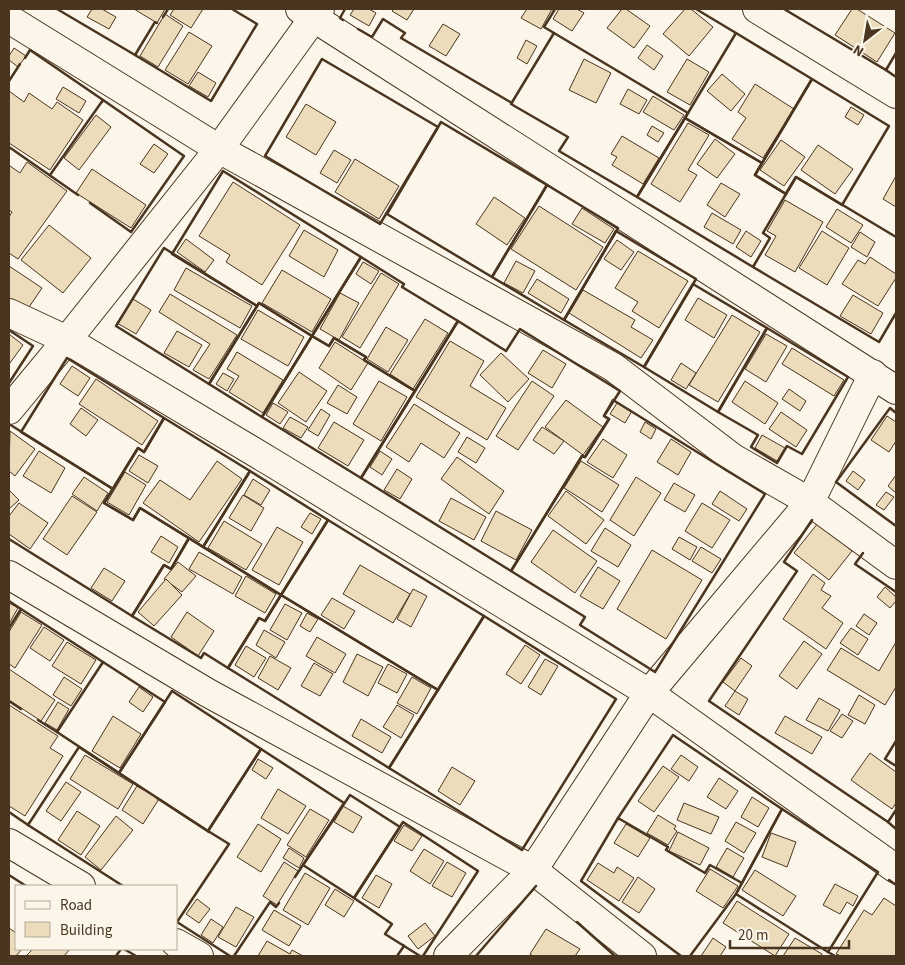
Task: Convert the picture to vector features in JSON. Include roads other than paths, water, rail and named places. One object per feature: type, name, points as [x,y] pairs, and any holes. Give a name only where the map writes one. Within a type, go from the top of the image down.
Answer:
[{"type":"street","points":[[757,9],[896,94]]},
{"type":"street","points":[[9,410],[219,149],[311,12],[896,390]]},
{"type":"street","points":[[9,19],[219,149],[613,367],[733,458],[810,502],[896,565]]},
{"type":"street","points":[[9,313],[67,340],[276,465],[649,693],[896,869]]},
{"type":"street","points":[[448,956],[532,870],[649,693],[810,502],[873,374]]},
{"type":"street","points":[[9,575],[208,693],[532,870],[642,956]]},
{"type":"street","points":[[9,843],[79,885]]},
{"type":"street","points":[[178,944],[199,956]]}]
